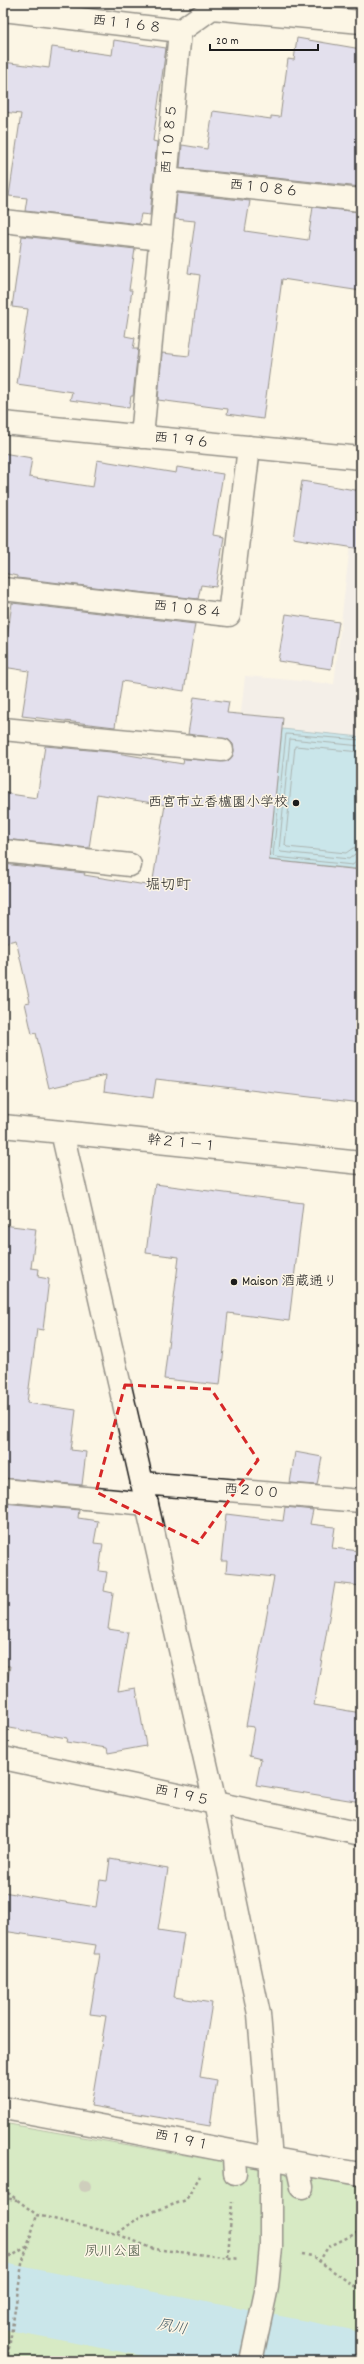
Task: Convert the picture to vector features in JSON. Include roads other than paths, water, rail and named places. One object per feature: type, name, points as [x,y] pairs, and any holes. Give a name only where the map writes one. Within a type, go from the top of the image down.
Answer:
[{"type":"street","points":[[180,31],[212,8],[361,22]]},
{"type":"street","name":"西１１６８","points":[[3,10],[180,31]]},
{"type":"street","name":"西１０８５","points":[[142,436],[180,31]]},
{"type":"street","name":"西１０８６","points":[[166,179],[361,200]]},
{"type":"street","points":[[3,221],[161,239]]},
{"type":"street","name":"西１９６","points":[[3,423],[361,458]]},
{"type":"street","name":"西１０８４","points":[[3,589],[229,615],[249,447]]},
{"type":"street","points":[[3,729],[222,750]]},
{"type":"street","points":[[3,851],[130,865]]},
{"type":"street","name":"幹２１－１","points":[[3,1126],[361,1163]]},
{"type":"street","points":[[62,1132],[215,1803],[259,2014],[271,2160],[270,2247],[267,2287],[251,2361]]},
{"type":"street","name":"西２００","points":[[142,1483],[361,1501]]},
{"type":"street","points":[[3,1490],[147,1504]]},
{"type":"street","name":"西１９５","points":[[3,1758],[361,1834]]},
{"type":"street","name":"西１９１","points":[[3,2108],[131,2131],[229,2160],[271,2160],[361,2174]]},
{"type":"street","points":[[297,2164],[302,2187]]},
{"type":"water","points":[[282,729],[361,737],[361,843],[358,869],[269,860]]},
{"type":"waterway","name":"夙川","points":[[3,2296],[342,2361]]},
{"type":"place","name":"西宮市立香櫨園小学校","points":[[296,803]]},
{"type":"place","name":"Maison 酒蔵通り","points":[[234,1282]]},
{"type":"district","name":"堀切町","points":[[168,886]]},
{"type":"park label","name":"夙川公園","points":[[113,2252]]}]
